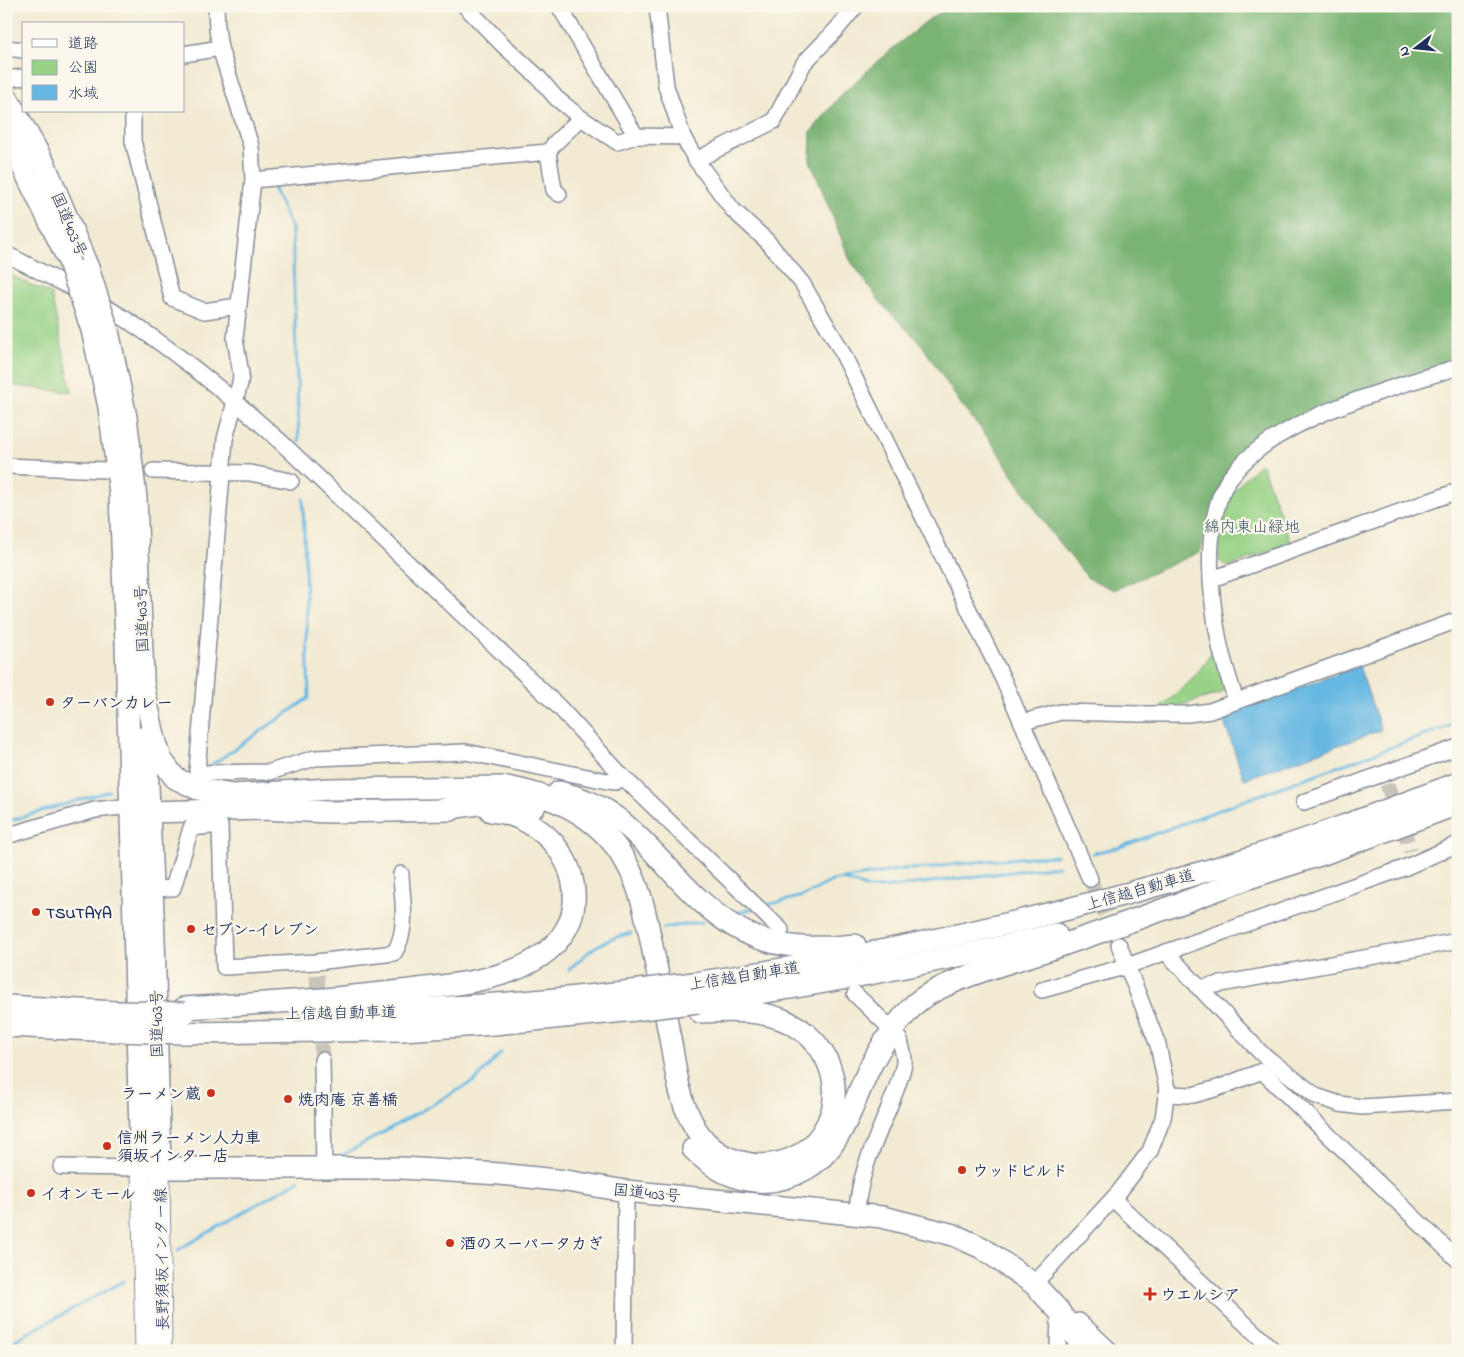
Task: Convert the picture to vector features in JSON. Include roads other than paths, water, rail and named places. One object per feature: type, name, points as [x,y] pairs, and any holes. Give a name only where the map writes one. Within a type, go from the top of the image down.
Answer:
[{"type":"highway","name":"国道403号","points":[[6,96],[45,165],[88,268],[100,331],[120,494],[143,806],[152,889],[150,1167]]},
{"type":"highway","name":"国道403号","points":[[6,133],[68,259],[100,331],[126,417],[136,498],[144,689],[143,806],[150,1167]]},
{"type":"highway","points":[[144,689],[157,749],[167,770],[175,778],[198,790],[233,795]]},
{"type":"highway","name":"上信越自動車道","points":[[697,999],[773,972],[878,952],[1049,914],[1142,890],[1321,834],[1458,783]]},
{"type":"highway","points":[[143,806],[233,795],[359,788],[507,787],[532,788],[565,794],[589,801],[620,819],[681,883],[714,914],[752,936],[772,943],[790,946],[833,946],[892,941],[941,933],[1142,890]]},
{"type":"highway","points":[[507,787],[530,791],[570,807],[603,832],[616,846],[626,862],[641,895],[646,913],[680,1091],[692,1124],[702,1138],[729,1159],[761,1166],[776,1164],[803,1152],[814,1143],[824,1130],[831,1116],[835,1084],[831,1068],[824,1054],[803,1031],[787,1022],[770,1016],[753,1012],[731,1011],[697,999],[634,1006]]},
{"type":"highway","points":[[438,810],[500,802],[531,805],[550,811],[565,819],[581,830],[605,852],[615,867],[629,899],[667,1096],[673,1116],[681,1133],[692,1148],[703,1158],[730,1176],[746,1180],[778,1180],[806,1169],[830,1149],[840,1134],[870,1067],[884,1041],[897,1023],[925,996],[969,976],[1241,881]]},
{"type":"highway","name":"上信越自動車道","points":[[184,1018],[402,1030],[463,1030],[634,1006],[777,991],[964,956],[1141,911],[1326,853],[1458,804]]},
{"type":"highway","points":[[143,806],[329,812],[438,810],[498,812],[515,817],[542,832],[562,854],[573,882],[573,912],[567,927],[545,953],[512,971],[466,983],[184,1018]]},
{"type":"highway","name":"上信越自動車道","points":[[6,1026],[492,1005],[634,1006]]},
{"type":"highway","name":"上信越自動車道","points":[[6,1006],[116,1022]]},
{"type":"highway","name":"国道403号","points":[[150,1167],[402,1168],[500,1174],[566,1181],[626,1191],[882,1217],[954,1235],[982,1248],[1034,1284],[1063,1317],[1085,1351]]},
{"type":"main road","name":"長野須坂インター線","points":[[145,1351],[150,1167]]},
{"type":"main road","name":"長野須坂インター線","points":[[150,1167],[162,1351]]},
{"type":"street","points":[[216,6],[216,29],[220,48],[251,146],[253,180],[235,339],[241,374],[225,439],[197,770],[205,773],[270,772],[315,758],[466,752],[607,781],[615,782],[623,777]]},
{"type":"street","points":[[466,6],[502,44],[539,78],[556,98],[581,118],[617,142],[636,136],[683,137]]},
{"type":"street","points":[[559,6],[636,136]]},
{"type":"street","points":[[657,6],[666,86],[683,137],[696,160],[733,210],[767,241],[802,283],[835,340],[1023,722],[1090,879]]},
{"type":"street","points":[[696,160],[774,121],[804,63],[856,6]]},
{"type":"street","points":[[6,48],[22,50]]},
{"type":"street","points":[[185,54],[220,48]]},
{"type":"street","points":[[6,79],[22,76]]},
{"type":"street","points":[[133,112],[133,141],[172,298],[204,311],[238,306]]},
{"type":"street","points":[[253,180],[548,152],[581,118]]},
{"type":"street","points":[[548,152],[554,190],[559,194]]},
{"type":"street","points":[[6,254],[138,327],[235,401],[282,443],[560,708],[623,777],[778,926]]},
{"type":"street","points":[[1236,701],[1220,646],[1210,550],[1217,503],[1228,480],[1248,457],[1279,436],[1314,418],[1358,400],[1458,367]]},
{"type":"street","points":[[6,466],[98,470]]},
{"type":"street","points":[[153,471],[250,473],[290,481]]},
{"type":"street","points":[[1212,579],[1458,492]]},
{"type":"street","points":[[1023,722],[1061,712],[1188,714],[1210,711],[1458,620]]},
{"type":"street","points":[[1304,802],[1385,779],[1458,747]]},
{"type":"street","points":[[6,836],[95,810],[143,806]]},
{"type":"street","points":[[152,889],[173,888],[191,828],[220,825],[224,966],[316,969],[394,952],[400,943],[403,922],[401,874]]},
{"type":"street","points":[[1042,990],[1127,966],[1404,868],[1412,857],[1458,844]]},
{"type":"street","points":[[1199,988],[1458,941]]},
{"type":"street","points":[[1034,1284],[1113,1199],[1150,1151],[1163,1118],[1166,1089],[1158,1045],[1119,945]]},
{"type":"street","points":[[1166,952],[1261,1053],[1316,1096],[1340,1104],[1362,1107],[1457,1103]]},
{"type":"street","points":[[855,994],[887,1026]]},
{"type":"street","points":[[857,1214],[858,1197],[869,1156],[896,1092],[904,1061],[900,1040]]},
{"type":"street","points":[[322,1060],[324,1167]]},
{"type":"street","points":[[1166,1094],[1193,1096],[1262,1071],[1458,1260]]},
{"type":"street","points":[[62,1167],[150,1167]]},
{"type":"street","points":[[624,1351],[626,1191]]},
{"type":"street","points":[[1113,1199],[1274,1351]]},
{"type":"street","points":[[1058,1351],[1063,1317],[1079,1321],[1111,1351]]},
{"type":"water","points":[[1359,666],[1381,730],[1244,779],[1222,716]]},
{"type":"waterway","points":[[271,183],[292,229],[299,442]]},
{"type":"waterway","points":[[210,766],[309,698],[303,499]]},
{"type":"waterway","points":[[1093,853],[1120,847],[1458,723]]},
{"type":"waterway","points":[[6,822],[109,791]]},
{"type":"waterway","points":[[763,906],[803,896],[832,881],[904,869],[1056,856]]},
{"type":"waterway","points":[[844,880],[869,888],[883,888],[1058,866]]},
{"type":"waterway","points":[[736,913],[752,909]]},
{"type":"waterway","points":[[663,928],[702,922]]},
{"type":"waterway","points":[[569,970],[597,946],[611,939],[631,933]]},
{"type":"waterway","points":[[343,1155],[476,1080],[501,1053]]},
{"type":"waterway","points":[[178,1250],[299,1180]]},
{"type":"waterway","points":[[6,1345],[124,1281]]},
{"type":"tunnel","points":[[1387,784],[1411,851]]},
{"type":"tunnel","points":[[1090,879],[1119,945]]},
{"type":"tunnel","points":[[317,975],[322,1060]]},
{"type":"place","name":"ターバンカレー","points":[[50,702]]},
{"type":"place","name":"TSUTAYA","points":[[36,912]]},
{"type":"place","name":"セブン-イレブン","points":[[191,929]]},
{"type":"place","name":"ラーメン蔵","points":[[211,1093]]},
{"type":"place","name":"焼肉庵 京善橋","points":[[288,1099]]},
{"type":"place","name":"信州ラーメン人力車 須坂インター店","points":[[107,1146]]},
{"type":"place","name":"ウッドビルド","points":[[962,1170]]},
{"type":"place","name":"イオンモール","points":[[31,1193]]},
{"type":"place","name":"酒のスーパータカぎ","points":[[450,1243]]},
{"type":"place","name":"ウエルシア","points":[[1150,1294]]},
{"type":"park label","name":"綿内東山緑地","points":[[1252,526]]}]
